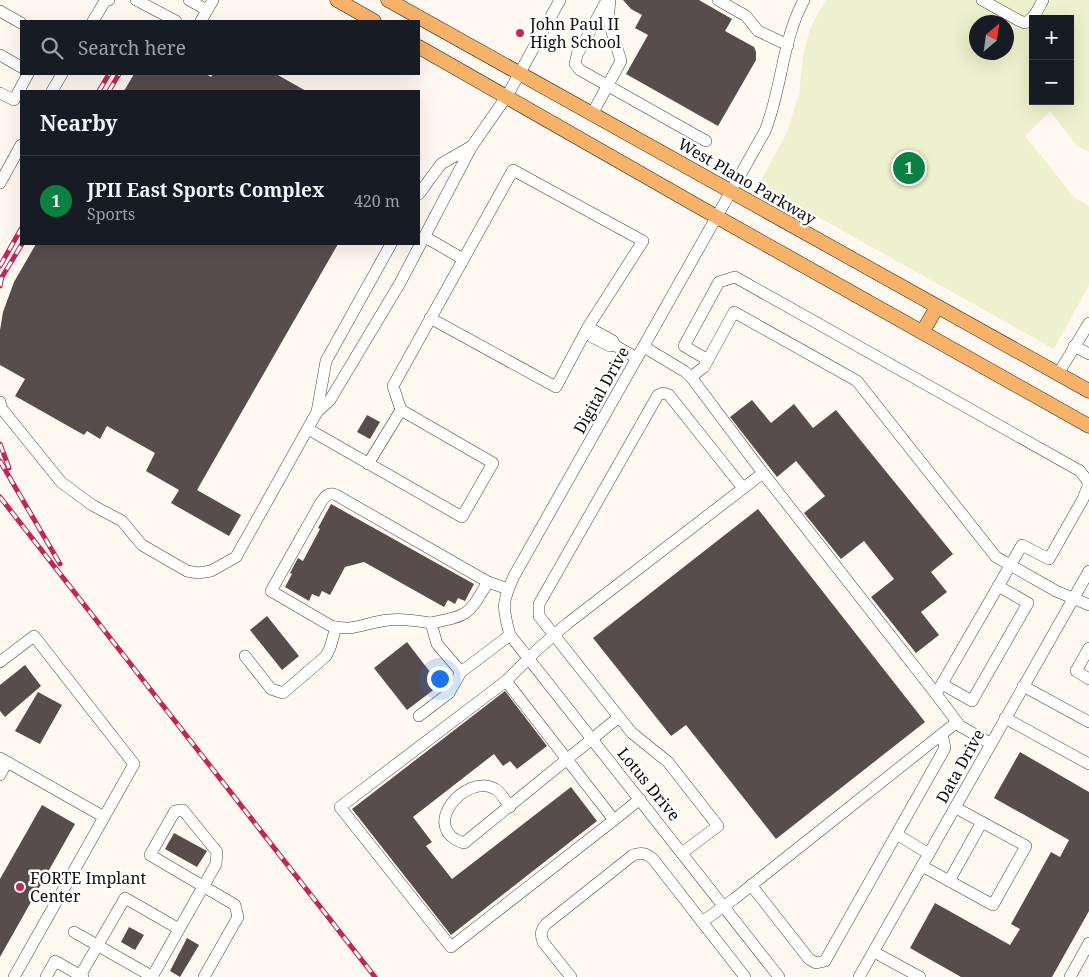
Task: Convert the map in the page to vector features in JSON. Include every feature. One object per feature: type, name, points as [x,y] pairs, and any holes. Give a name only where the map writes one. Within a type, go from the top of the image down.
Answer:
[{"type":"main road","points":[[337,0],[372,20]]},
{"type":"main road","name":"West Plano Parkway","points":[[388,0],[1089,391]]},
{"type":"main road","points":[[420,48],[1089,426]]},
{"type":"main road","points":[[923,331],[937,306]]},
{"type":"street","points":[[94,20],[105,1],[109,0]]},
{"type":"street","points":[[136,0],[174,20]]},
{"type":"street","points":[[189,0],[210,5],[202,20]]},
{"type":"street","points":[[420,245],[472,146],[507,96],[560,0]]},
{"type":"street","points":[[592,114],[621,61],[608,19],[608,0]]},
{"type":"street","points":[[608,0],[577,55],[575,64],[580,70],[706,141]]},
{"type":"street","points":[[718,0],[746,16],[758,31],[788,45]]},
{"type":"street","name":"Digital Drive","points":[[504,607],[508,589],[764,131],[770,118],[796,14],[804,0]]},
{"type":"street","points":[[982,0],[1025,22],[1031,20],[1043,0]]},
{"type":"street","points":[[0,11],[20,22]]},
{"type":"street","points":[[0,55],[20,67]]},
{"type":"street","points":[[0,92],[14,100],[27,75]]},
{"type":"street","points":[[53,90],[61,75]]},
{"type":"street","points":[[420,193],[441,164],[472,146]]},
{"type":"street","points":[[0,183],[20,147]]},
{"type":"street","points":[[308,429],[462,517],[493,463],[401,410],[392,386],[430,318],[464,259],[513,170],[643,241],[587,330],[556,387],[430,318]]},
{"type":"street","points":[[424,237],[464,259]]},
{"type":"street","points":[[0,402],[2,408],[61,482],[92,505],[122,521],[142,545],[187,571],[198,573],[211,571],[236,558],[308,429],[317,412],[326,361],[390,245]]},
{"type":"street","points":[[317,412],[330,400],[400,283],[420,245]]},
{"type":"street","points":[[708,360],[684,346],[719,282],[735,277],[1080,471],[1089,483],[1083,499],[1049,559],[1022,544],[939,689]]},
{"type":"street","points":[[691,377],[704,367],[734,312],[857,381],[996,557],[1056,591],[1089,605]]},
{"type":"street","points":[[1058,374],[1089,323]]},
{"type":"street","points":[[587,330],[592,337],[610,346],[614,345],[637,358]]},
{"type":"street","points":[[1074,346],[1089,354]]},
{"type":"street","points":[[644,347],[691,377],[762,473],[939,689],[960,726],[990,743]]},
{"type":"street","points":[[682,853],[718,826],[668,762],[632,733],[619,717],[539,616],[539,604],[658,395],[663,393],[669,395],[743,488]]},
{"type":"street","points":[[368,464],[401,410]]},
{"type":"street","points":[[640,799],[451,947],[340,807],[506,681],[554,634],[762,473]]},
{"type":"street","points":[[488,582],[468,612],[452,619],[432,623],[394,619],[353,629],[336,627],[271,591],[320,504],[328,494],[336,496],[488,582],[508,589]]},
{"type":"street","name":"Data Drive","points":[[859,977],[1089,571]]},
{"type":"street","points":[[939,689],[972,701],[1028,603],[998,586]]},
{"type":"street","name":"Lotus Drive","points":[[504,607],[510,635],[779,977]]},
{"type":"street","points":[[432,623],[437,644],[461,672]]},
{"type":"street","points":[[245,656],[271,689],[283,693],[326,656],[336,627]]},
{"type":"street","points":[[419,716],[449,693],[461,672],[510,635]]},
{"type":"street","points":[[0,662],[34,636],[134,764],[14,977]]},
{"type":"street","points":[[1089,648],[1076,671],[1089,679]]},
{"type":"street","points":[[506,681],[614,820]]},
{"type":"street","points":[[1023,686],[1089,722]]},
{"type":"street","points":[[510,807],[497,790],[484,786],[470,789],[452,802],[446,810],[445,827],[449,835],[457,841],[464,843],[510,807],[619,717]]},
{"type":"street","points":[[1005,718],[1089,764]]},
{"type":"street","points":[[702,922],[751,886],[957,722]]},
{"type":"street","points":[[751,886],[809,959],[816,963],[825,961],[898,835],[945,748],[942,734]]},
{"type":"street","points":[[0,774],[4,760],[104,817]]},
{"type":"street","points":[[922,866],[993,905],[1026,846],[956,808]]},
{"type":"street","points":[[74,932],[152,977],[204,886],[216,864],[217,852],[183,810],[174,811],[150,855],[204,886],[235,905],[238,917],[204,977]]},
{"type":"street","points":[[949,881],[982,822]]},
{"type":"street","points":[[898,835],[929,854]]},
{"type":"street","points":[[571,977],[543,942],[542,929],[633,855],[640,853],[646,854],[653,859],[745,977]]},
{"type":"street","points":[[46,977],[55,961],[82,976],[125,898],[179,929]]},
{"type":"street","points":[[1070,977],[1089,942]]},
{"type":"street","points":[[874,952],[920,977]]},
{"type":"green space","points":[[826,0],[1089,0],[1089,152],[1077,146],[1050,111],[1025,136],[1075,198],[1089,206],[1089,285],[1054,349],[759,184],[787,132],[799,94],[803,56],[810,28]]},
{"type":"building","points":[[623,0],[699,0],[732,19],[725,31],[754,47],[756,60],[718,126],[626,74],[648,35],[635,28],[642,15],[631,9]]},
{"type":"building","points":[[133,75],[208,75],[211,77],[212,75],[278,75],[304,90],[125,90]]},
{"type":"building","points":[[35,245],[337,245],[197,490],[241,515],[229,536],[171,503],[179,490],[146,471],[155,453],[107,426],[100,439],[87,431],[84,435],[15,396],[25,379],[0,365],[0,330],[3,312],[14,282]]},
{"type":"building","points":[[752,400],[771,423],[794,404],[813,428],[836,410],[953,554],[931,572],[947,592],[921,612],[939,635],[916,653],[871,597],[894,579],[864,541],[841,559],[804,513],[825,496],[796,461],[777,477],[730,417]]},
{"type":"building","points":[[367,415],[380,422],[370,439],[357,432]]},
{"type":"building","points":[[331,504],[474,584],[465,601],[458,598],[455,604],[448,600],[444,607],[364,562],[345,567],[330,595],[322,591],[319,597],[312,594],[309,601],[285,587],[298,558],[303,561]]},
{"type":"building","points":[[758,509],[925,722],[776,839],[686,725],[671,736],[593,638]]},
{"type":"building","points":[[267,616],[299,656],[282,670],[250,630]]},
{"type":"building","points":[[407,642],[440,685],[407,710],[374,668]]},
{"type":"building","points":[[25,665],[41,686],[5,717],[0,711],[0,685]]},
{"type":"building","points":[[505,691],[547,746],[517,769],[510,761],[503,766],[494,754],[413,817],[432,842],[426,846],[452,879],[571,787],[597,821],[451,935],[352,809]]},
{"type":"building","points":[[38,692],[62,705],[40,744],[15,731]]},
{"type":"building","points":[[1020,752],[1089,792],[1089,911],[1052,977],[961,977],[910,948],[935,903],[1010,945],[1020,929],[1011,924],[1051,852],[1060,857],[1069,840],[994,798]]},
{"type":"building","points":[[42,805],[75,824],[0,957],[0,879]]},
{"type":"building","points":[[174,833],[207,851],[197,867],[165,849]]},
{"type":"building","points":[[129,927],[144,935],[135,950],[121,942]]},
{"type":"building","points":[[187,938],[199,945],[180,977],[170,971]]},
{"type":"railway","points":[[100,90],[108,75]]},
{"type":"railway","points":[[110,90],[118,75]]},
{"type":"railway","points":[[0,266],[20,231]]},
{"type":"railway","points":[[0,286],[2,277],[21,245]]},
{"type":"railway","points":[[0,444],[9,468]]},
{"type":"railway","points":[[0,461],[60,564]]},
{"type":"railway","points":[[0,497],[375,977]]},
{"type":"place","name":"John Paul II High School","points":[[520,33]]},
{"type":"place","name":"JPII East Sports Complex","points":[[909,168]]},
{"type":"place","name":"FORTE Implant Center","points":[[20,887]]}]
